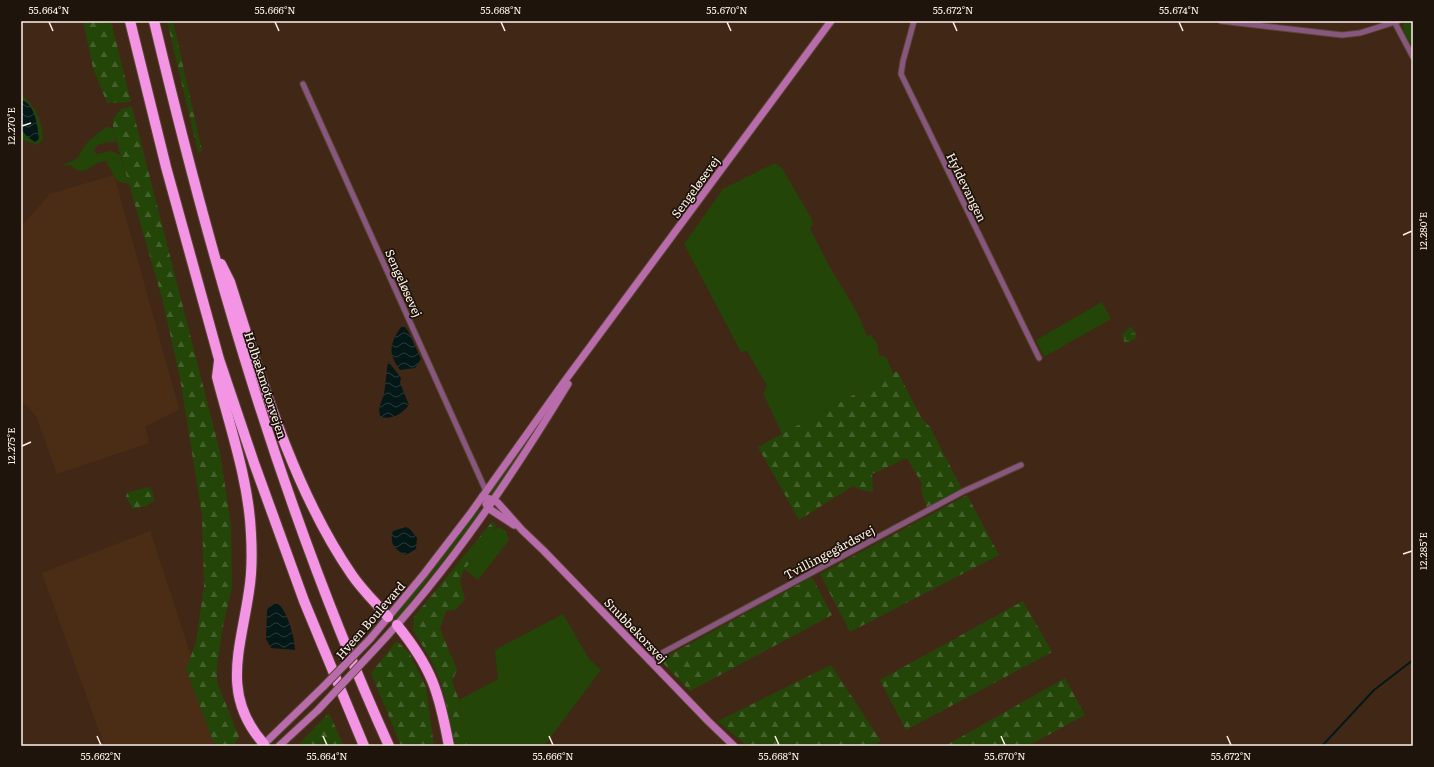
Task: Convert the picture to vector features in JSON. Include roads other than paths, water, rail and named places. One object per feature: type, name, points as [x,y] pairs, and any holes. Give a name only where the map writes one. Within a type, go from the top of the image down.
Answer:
[{"type":"highway","points":[[130,21],[166,167],[219,359],[254,463],[304,601],[364,746]]},
{"type":"highway","name":"Holbækmotorvejen","points":[[154,21],[188,161],[211,246],[242,354],[275,456],[325,591],[389,746]]},
{"type":"highway","points":[[211,246],[230,282],[286,445],[315,511],[353,576],[372,601],[388,616]]},
{"type":"highway","points":[[219,359],[217,377],[243,482],[251,533],[250,590],[236,662],[236,681],[241,703],[248,719],[264,745]]},
{"type":"highway","points":[[398,625],[422,656],[430,673],[437,690],[448,746]]},
{"type":"street","name":"Sengeløsevej","points":[[302,84],[484,494],[831,21]]},
{"type":"street","name":"Hyldevangen","points":[[914,21],[903,61],[902,74],[1039,358]]},
{"type":"street","points":[[1221,21],[1342,35],[1360,33],[1397,22],[1413,57]]},
{"type":"street","name":"Sengeløsevej","points":[[494,500],[530,446],[577,367]]},
{"type":"street","name":"Tvillingegårdsvej","points":[[649,660],[962,492],[1021,464]]},
{"type":"street","points":[[484,494],[494,500]]},
{"type":"street","name":"Snubbekorsvej","points":[[484,494],[488,508],[522,530]]},
{"type":"street","name":"Hveen Boulevard","points":[[264,745],[313,698],[370,639],[428,568],[484,494]]},
{"type":"street","name":"Snubbekorsvej","points":[[494,500],[734,746]]},
{"type":"street","name":"Hveen Boulevard","points":[[279,746],[318,710],[398,625],[494,500]]},
{"type":"street","points":[[388,616],[398,625]]},
{"type":"water","points":[[21,100],[30,106],[35,116],[39,139],[35,142],[24,133],[20,124]]},
{"type":"water","points":[[401,327],[405,327],[408,331],[421,359],[415,368],[400,370],[393,358],[392,343]]},
{"type":"water","points":[[388,361],[401,378],[400,383],[409,405],[396,416],[384,418],[380,417],[379,408],[384,394]]},
{"type":"water","points":[[406,527],[410,529],[417,538],[416,549],[406,555],[396,549],[392,543],[392,536],[393,531]]},
{"type":"water","points":[[274,604],[279,604],[286,614],[292,632],[295,650],[271,648],[266,639],[267,611],[268,608]]},
{"type":"waterway","points":[[1322,746],[1374,690],[1413,660]]}]
